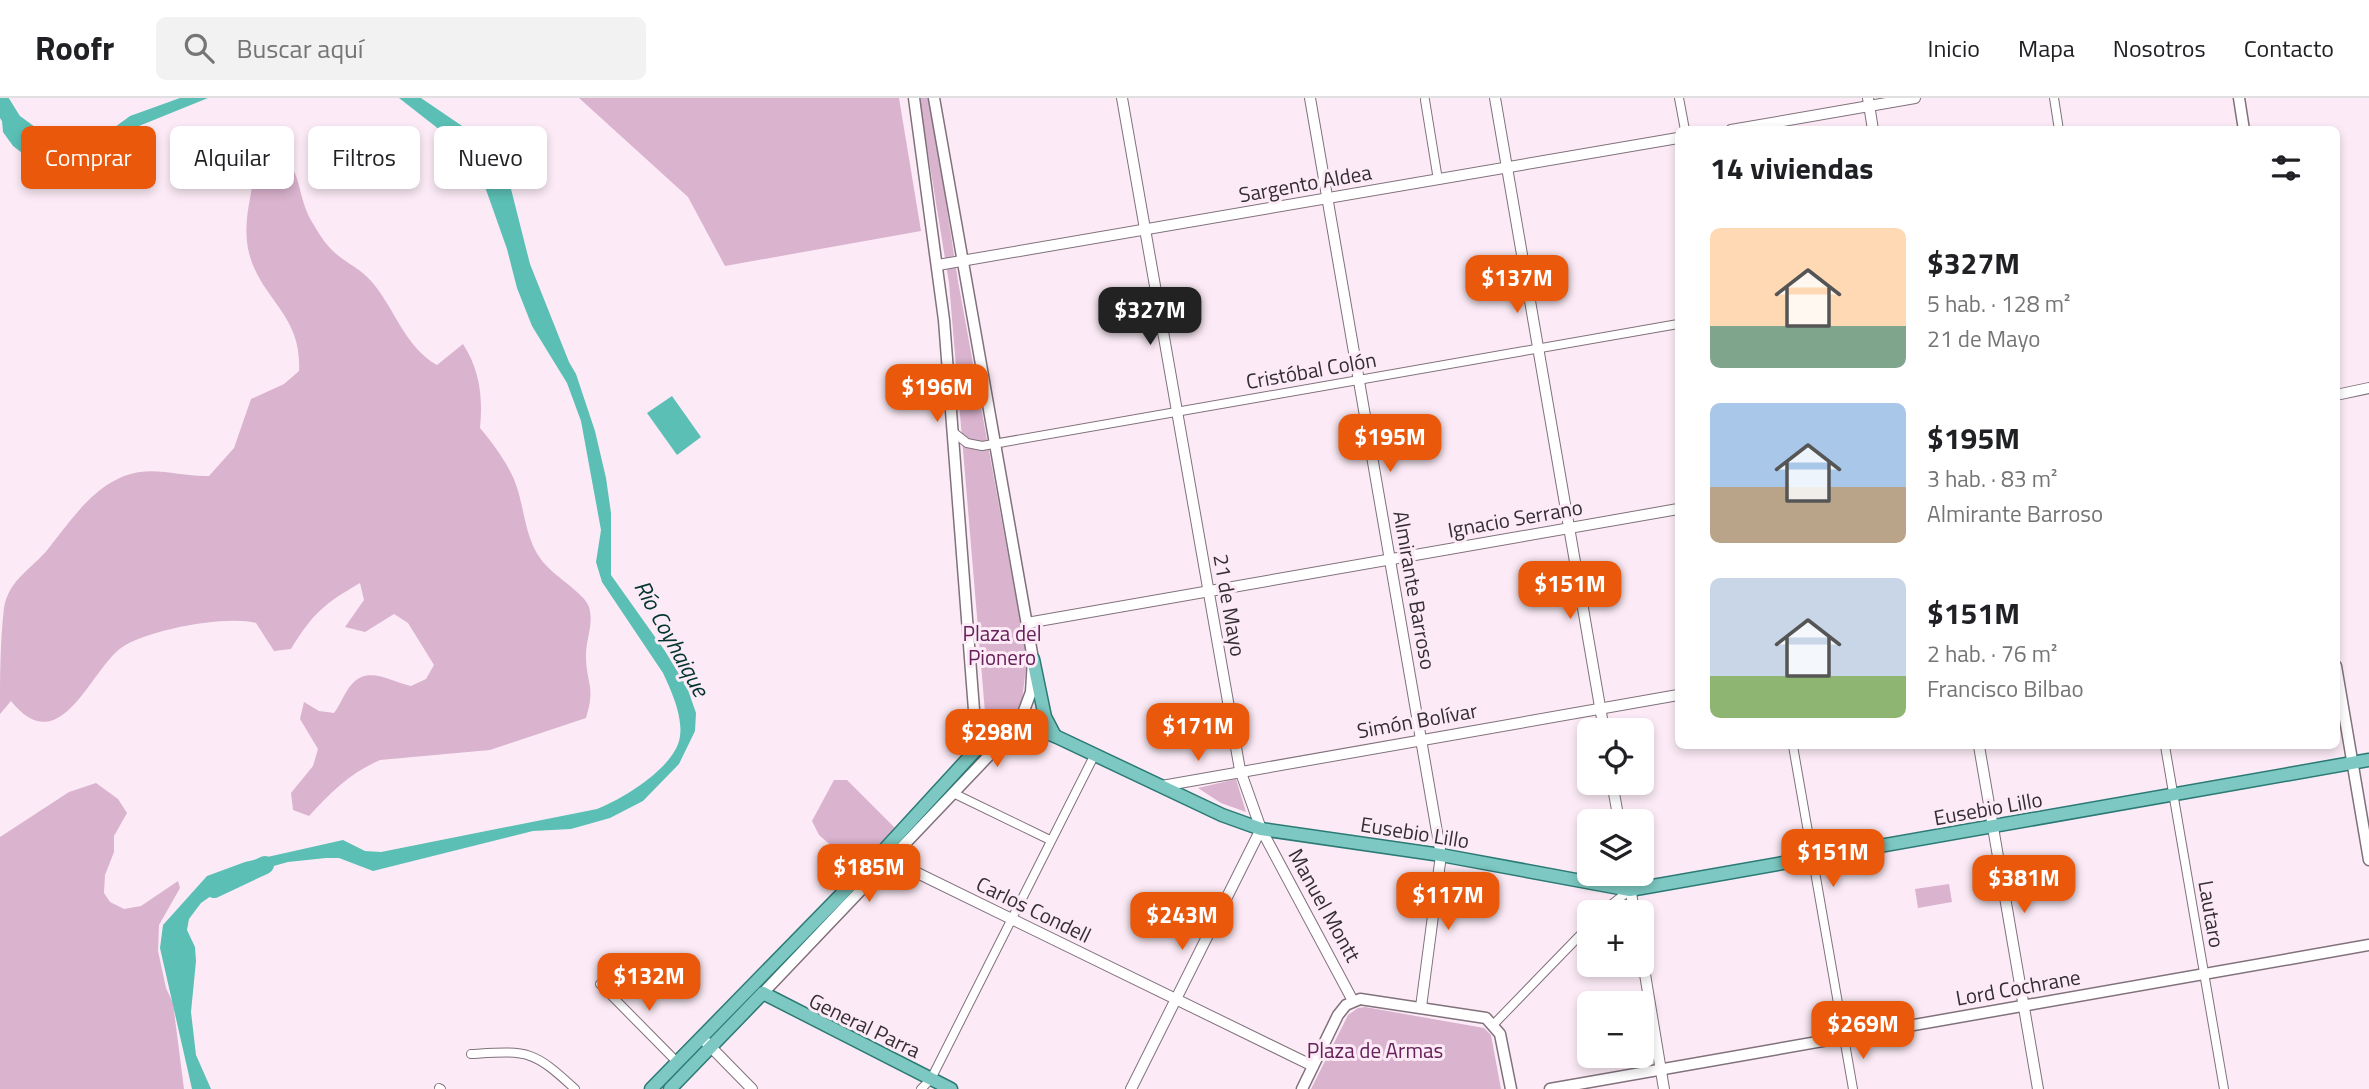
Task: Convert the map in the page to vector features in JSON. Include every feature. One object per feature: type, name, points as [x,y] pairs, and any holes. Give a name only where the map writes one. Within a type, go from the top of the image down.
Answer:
[{"type":"main road","points":[[914,98],[938,265],[977,749]]},
{"type":"main road","points":[[934,98],[1033,659],[1045,717],[1055,736]]},
{"type":"main road","points":[[2239,98],[2243,126]]},
{"type":"main road","points":[[670,1089],[762,974],[953,793],[1018,724],[1031,692],[1033,659]]},
{"type":"main road","points":[[2340,689],[2369,860]]},
{"type":"main road","points":[[651,1089],[677,1062],[706,1043],[763,993],[977,749],[995,733],[1018,724]]},
{"type":"main road","name":"Eusebio Lillo","points":[[1018,724],[1055,736],[1222,815],[1261,829],[1441,855],[1630,890],[2369,760]]},
{"type":"main road","name":"Lord Cochrane","points":[[1550,1089],[2369,945]]},
{"type":"main road","points":[[762,974],[760,985],[763,993]]},
{"type":"main road","name":"General Parra","points":[[763,993],[951,1089]]},
{"type":"main road","points":[[1302,1089],[1338,1015],[1353,1001],[1366,999],[1480,1016],[1494,1024],[1500,1034],[1511,1089]]},
{"type":"street","name":"21 de Mayo","points":[[1122,98],[1240,770],[1261,829]]},
{"type":"street","name":"Almirante Barroso","points":[[1310,98],[1441,855],[1421,1007]]},
{"type":"street","points":[[1494,98],[1602,718]]},
{"type":"street","points":[[1679,98],[1684,126]]},
{"type":"street","points":[[1751,126],[1868,102],[1915,98]]},
{"type":"street","points":[[2054,98],[2058,126]]},
{"type":"street","points":[[1425,100],[1438,180]]},
{"type":"street","points":[[1868,102],[1872,126]]},
{"type":"street","name":"Sargento Aldea","points":[[938,265],[1675,139]]},
{"type":"street","name":"Cristóbal Colón","points":[[953,432],[972,445],[996,442],[1675,325]]},
{"type":"street","points":[[2340,394],[2369,388]]},
{"type":"street","name":"Ignacio Serrano","points":[[1027,623],[1675,510]]},
{"type":"street","name":"Simón Bolívar","points":[[1162,786],[1240,770],[1675,696]]},
{"type":"street","points":[[1794,749],[1853,1089]]},
{"type":"street","points":[[1980,749],[2038,1089]]},
{"type":"street","name":"Lautaro","points":[[2166,749],[2224,1089]]},
{"type":"street","points":[[921,1089],[931,1079],[1095,754]]},
{"type":"street","points":[[953,793],[1050,840]]},
{"type":"street","points":[[1131,1089],[1261,829]]},
{"type":"street","name":"Manuel Montt","points":[[1261,829],[1353,1001]]},
{"type":"street","name":"Carlos Condell","points":[[887,854],[1012,919],[1313,1066]]},
{"type":"street","points":[[1630,886],[1632,900]]},
{"type":"street","points":[[1617,900],[1630,890]]},
{"type":"street","points":[[1494,1024],[1577,938]]},
{"type":"street","points":[[1645,977],[1664,1089]]},
{"type":"street","points":[[600,984],[677,1062]]},
{"type":"street","points":[[706,1043],[752,1089]]},
{"type":"street","points":[[471,1054],[523,1052],[544,1060],[575,1089]]},
{"type":"green space","points":[[579,98],[899,98],[921,231],[725,266],[688,197]]},
{"type":"green space","name":"Plaza del Pionero","points":[[919,98],[930,98],[958,281],[1027,659],[1022,701],[1015,717],[987,736],[949,283]]},
{"type":"green space","points":[[294,171],[307,212],[322,238],[334,252],[372,282],[417,348],[437,365],[463,344],[479,384],[480,428],[512,475],[535,549],[545,564],[574,589],[589,607],[591,619],[586,665],[590,698],[586,718],[490,750],[380,760],[341,784],[309,816],[293,810],[291,793],[313,766],[318,749],[300,719],[304,702],[319,711],[334,713],[358,678],[380,676],[411,686],[426,679],[434,665],[408,623],[394,614],[365,632],[345,627],[364,600],[360,583],[320,610],[291,649],[274,651],[256,623],[243,621],[207,623],[167,630],[148,635],[121,648],[72,706],[59,717],[44,722],[28,717],[11,701],[0,714],[4,608],[11,589],[22,575],[42,556],[87,502],[111,482],[149,471],[209,476],[234,448],[251,399],[284,384],[299,371],[294,335],[288,321],[262,283],[249,253],[247,216],[252,189],[294,189]]},
{"type":"green space","points":[[1236,779],[1246,812],[1221,803],[1198,788]]},
{"type":"green space","points":[[834,780],[847,780],[898,831],[860,871],[819,835],[812,821]]},
{"type":"green space","points":[[96,783],[118,799],[127,813],[114,836],[114,852],[105,875],[104,893],[110,902],[124,909],[141,906],[178,881],[180,888],[159,925],[158,951],[166,988],[173,1003],[184,1089],[0,1089],[0,837],[69,792]]},
{"type":"green space","points":[[1949,884],[1952,902],[1918,908],[1915,889]]},
{"type":"green space","name":"Plaza de Armas","points":[[1365,1007],[1484,1028],[1491,1035],[1501,1089],[1311,1089],[1348,1015]]},
{"type":"shaded area","points":[[0,98],[7,98],[21,126],[21,152],[3,132]]},
{"type":"shaded area","points":[[180,98],[208,98],[139,126],[116,126],[130,116]]},
{"type":"shaded area","points":[[399,98],[421,98],[462,126],[435,126]]},
{"type":"shaded area","points":[[486,189],[511,189],[530,264],[576,374],[595,431],[611,513],[611,575],[687,687],[696,713],[695,731],[679,764],[643,801],[610,818],[571,829],[533,831],[373,871],[339,858],[288,862],[241,875],[201,903],[189,919],[187,930],[195,947],[196,961],[191,1012],[196,1055],[211,1089],[192,1089],[160,948],[163,925],[207,876],[245,862],[343,840],[365,851],[381,852],[597,809],[621,798],[647,780],[669,759],[677,747],[680,736],[678,712],[663,673],[602,582],[596,562],[601,530],[581,421],[567,383],[532,326],[517,288],[507,249]]},
{"type":"shaded area","points":[[672,396],[701,437],[677,455],[647,413]]},
{"type":"waterway","name":"Río Coyhaique","points":[[0,101],[13,122],[21,128]]},
{"type":"waterway","name":"Río Coyhaique","points":[[214,889],[265,865]]}]
